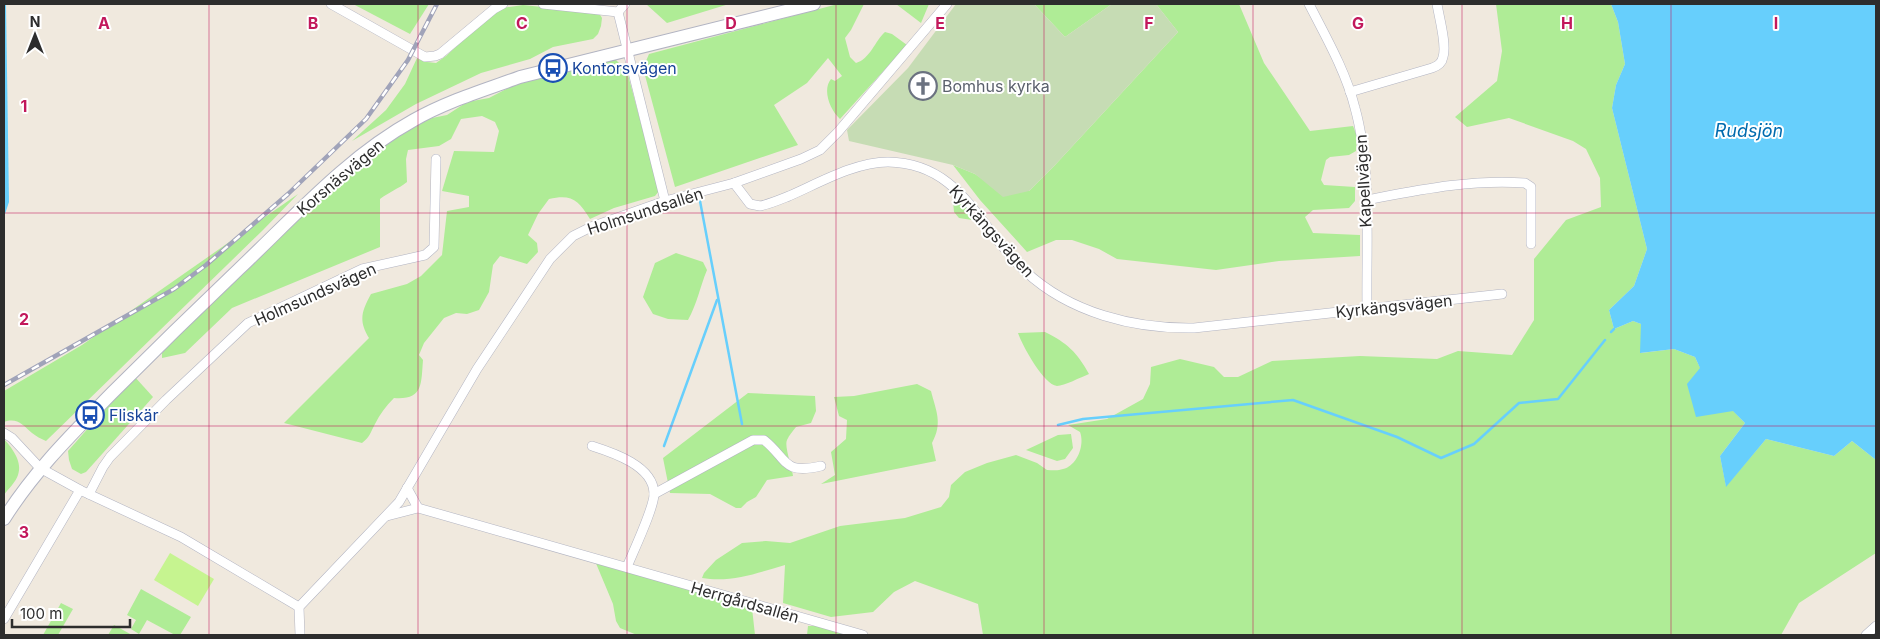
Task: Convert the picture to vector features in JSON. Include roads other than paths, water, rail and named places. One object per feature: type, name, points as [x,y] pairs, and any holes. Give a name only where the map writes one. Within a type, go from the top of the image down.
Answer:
[{"type":"street","points":[[331,4],[342,7],[420,56],[430,57],[440,54],[494,9],[503,4]]},
{"type":"street","points":[[543,4],[618,12]]},
{"type":"street","points":[[624,4],[618,12],[626,51],[665,201]]},
{"type":"street","name":"Korsnäsvägen","points":[[4,519],[40,468],[176,329],[306,202],[365,152],[415,119],[473,94],[520,77],[814,4]]},
{"type":"street","name":"Holmsundsallén","points":[[299,607],[387,516],[407,488],[477,369],[555,253],[573,236],[604,222],[665,201],[734,183],[812,155],[828,142],[947,4]]},
{"type":"street","name":"Kapellvägen","points":[[1309,4],[1350,92],[1362,140],[1366,200],[1367,309]]},
{"type":"street","points":[[1350,92],[1432,68],[1439,64],[1443,58],[1444,49],[1437,4]]},
{"type":"street","name":"Holmsundsvägen","points":[[89,494],[110,457],[166,400],[248,323],[362,269],[425,255],[434,247],[436,159]]},
{"type":"street","name":"Kyrkängsvägen","points":[[734,183],[750,204],[760,206],[865,164],[889,162],[924,168],[943,178],[955,188],[1024,271],[1043,286],[1093,312],[1140,325],[1194,328],[1502,294]]},
{"type":"street","points":[[1366,200],[1430,187],[1476,182],[1525,183],[1531,187],[1532,244]]},
{"type":"street","points":[[4,433],[12,438],[40,468],[80,490],[181,536],[299,607],[300,635]]},
{"type":"street","points":[[654,494],[753,440],[764,440],[783,462],[791,466],[800,469],[821,466]]},
{"type":"street","points":[[592,446],[634,464],[645,473],[651,482],[654,494],[652,506],[627,567]]},
{"type":"street","points":[[387,516],[418,508],[407,488]]},
{"type":"street","points":[[4,619],[80,490]]},
{"type":"street","name":"Herrgårdsallén","points":[[418,508],[864,635]]},
{"type":"street","points":[[1866,635],[1876,626]]},
{"type":"water","points":[[4,4],[6,4],[9,202],[4,217]]},
{"type":"water","name":"Rudsjön","points":[[1611,4],[1876,4],[1876,460],[1852,441],[1834,456],[1766,439],[1726,487],[1720,456],[1745,423],[1733,411],[1696,417],[1687,384],[1700,368],[1695,357],[1674,349],[1640,353],[1641,324],[1633,321],[1614,329],[1609,310],[1634,286],[1647,249],[1612,108],[1616,85],[1625,64],[1618,22]]},
{"type":"waterway","points":[[700,201],[742,424]]},
{"type":"waterway","points":[[664,446],[717,300]]},
{"type":"waterway","points":[[1611,332],[1614,329]]},
{"type":"waterway","points":[[1058,425],[1083,419],[1293,400],[1397,437],[1441,458],[1474,444],[1519,403],[1558,399],[1605,340]]},
{"type":"railway","points":[[4,385],[174,289],[206,265],[288,194],[366,119],[408,60],[437,4]]},
{"type":"place","name":"Kontorsvägen","points":[[553,68]]},
{"type":"place","name":"Bomhus kyrka","points":[[923,86]]},
{"type":"place","name":"Fliskär","points":[[90,415]]}]
